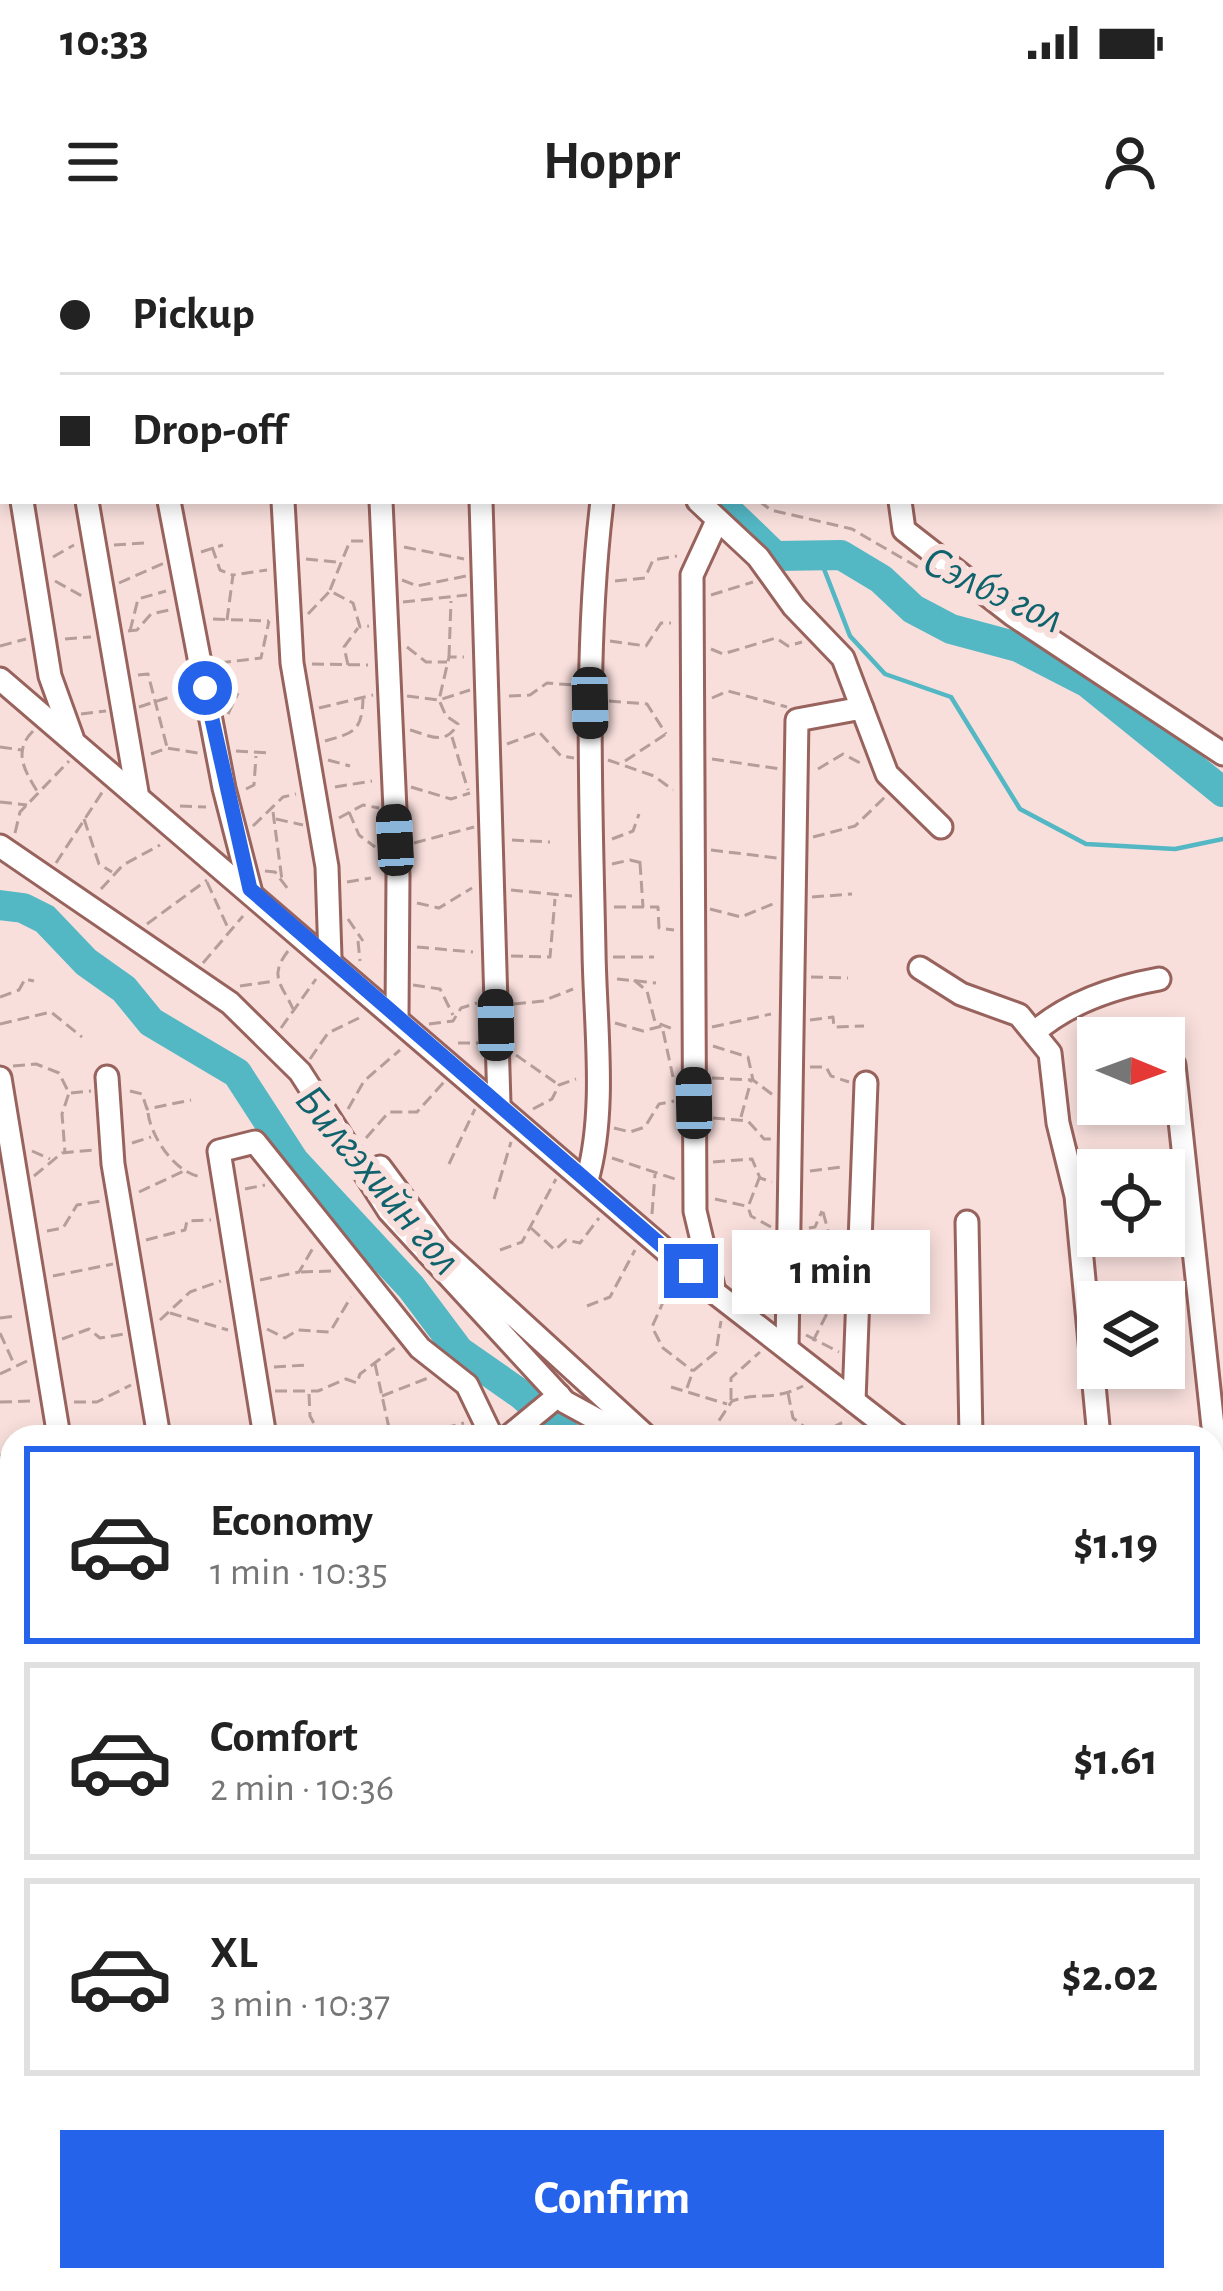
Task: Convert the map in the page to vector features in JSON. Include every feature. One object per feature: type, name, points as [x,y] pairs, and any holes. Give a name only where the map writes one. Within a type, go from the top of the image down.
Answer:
[{"type":"street","points":[[22,504],[50,676],[73,737]]},
{"type":"street","points":[[88,504],[121,635],[122,765],[136,792],[253,888],[714,1292],[781,1337],[884,1425]]},
{"type":"street","points":[[170,504],[227,803],[253,888]]},
{"type":"street","points":[[283,504],[286,564],[280,621],[320,828],[332,959]]},
{"type":"street","points":[[381,504],[398,897],[398,1016]]},
{"type":"street","points":[[481,504],[488,747],[479,791],[491,826],[495,951],[488,1001],[497,1051],[493,1099]]},
{"type":"street","points":[[579,1173],[594,1154],[595,1130],[590,641],[602,504]]},
{"type":"street","points":[[701,504],[758,557],[843,658],[887,774],[941,827]]},
{"type":"street","points":[[901,504],[904,530],[958,573],[1013,615],[1223,754]]},
{"type":"street","points":[[714,1292],[695,1176],[691,620],[692,575],[717,521]]},
{"type":"street","points":[[0,679],[73,737],[122,765]]},
{"type":"street","points":[[781,1337],[789,1232],[798,716],[862,708]]},
{"type":"street","points":[[3,848],[230,1003],[264,1036],[300,1072],[389,1211],[585,1425]]},
{"type":"street","points":[[920,968],[962,994],[1019,1015],[1050,1053],[1058,1124],[1076,1196],[1098,1425]]},
{"type":"street","points":[[1036,1031],[1057,1013],[1116,986],[1159,979]]},
{"type":"street","points":[[0,1078],[57,1425]]},
{"type":"street","points":[[857,1404],[851,1258],[866,1083]]},
{"type":"street","points":[[108,1085],[118,1198],[157,1425]]},
{"type":"street","points":[[1181,1125],[1213,1425]]},
{"type":"street","points":[[263,1425],[219,1151],[255,1142],[405,1330],[467,1385],[487,1425]]},
{"type":"street","points":[[380,1168],[440,1248],[634,1425]]},
{"type":"street","points":[[967,1222],[971,1425]]},
{"type":"street","points":[[521,1425],[558,1399]]},
{"type":"street","points":[[558,1399],[606,1425]]},
{"type":"path","points":[[763,504],[874,539],[921,571],[958,573]]},
{"type":"path","points":[[191,614],[280,621],[308,614],[329,592],[337,562],[350,541],[382,542],[481,566]]},
{"type":"path","points":[[52,559],[65,546],[145,543]]},
{"type":"path","points":[[131,578],[152,566],[223,544]]},
{"type":"path","points":[[212,547],[220,570],[233,575],[286,564],[337,562]]},
{"type":"path","points":[[595,581],[645,578],[653,560],[667,559]]},
{"type":"path","points":[[383,578],[417,586],[481,566]]},
{"type":"path","points":[[227,620],[233,575]]},
{"type":"path","points":[[121,635],[138,599],[186,589]]},
{"type":"path","points":[[692,592],[739,590]]},
{"type":"path","points":[[329,592],[353,603],[360,627]]},
{"type":"path","points":[[348,665],[344,647],[360,627],[436,595],[449,599],[448,660],[439,700],[446,716],[458,724],[451,735],[440,739],[412,730],[390,732]]},
{"type":"path","points":[[121,635],[152,614]]},
{"type":"path","points":[[384,616],[422,661],[484,656]]},
{"type":"path","points":[[590,641],[646,646],[662,623],[691,620]]},
{"type":"path","points":[[200,662],[261,658],[280,621]]},
{"type":"path","points":[[691,646],[723,653],[776,638],[795,645],[820,634]]},
{"type":"path","points":[[0,646],[43,635]]},
{"type":"path","points":[[293,670],[314,664],[358,665]]},
{"type":"path","points":[[119,680],[148,674],[167,748]]},
{"type":"path","points":[[301,715],[363,697],[439,700],[459,689],[530,695],[547,683],[578,686],[590,703],[624,699],[647,704],[666,734]]},
{"type":"path","points":[[159,699],[205,688]]},
{"type":"path","points":[[716,697],[728,691],[783,704],[798,716]]},
{"type":"path","points":[[308,755],[349,739],[360,723],[363,697]]},
{"type":"path","points":[[37,790],[21,764],[22,750],[24,739],[45,716]]},
{"type":"path","points":[[622,764],[640,746],[666,734],[691,730]]},
{"type":"path","points":[[488,747],[539,732],[561,756]]},
{"type":"path","points":[[418,790],[451,799],[479,791],[451,735]]},
{"type":"path","points":[[0,747],[22,750]]},
{"type":"path","points":[[49,881],[83,818],[122,765],[167,748],[178,753]]},
{"type":"path","points":[[216,749],[270,753]]},
{"type":"path","points":[[731,760],[809,772],[851,754]]},
{"type":"path","points":[[184,806],[227,803],[254,785],[256,755]]},
{"type":"path","points":[[308,755],[350,766]]},
{"type":"path","points":[[591,759],[622,764],[654,776],[667,790],[692,795]]},
{"type":"path","points":[[3,848],[37,790],[52,780]]},
{"type":"path","points":[[350,784],[392,782]]},
{"type":"path","points":[[794,838],[855,826],[888,795],[903,790]]},
{"type":"path","points":[[236,836],[273,810],[283,797]]},
{"type":"path","points":[[0,802],[27,805]]},
{"type":"path","points":[[394,809],[363,805],[351,812],[351,824],[373,847],[396,847],[458,830]]},
{"type":"path","points":[[273,810],[282,880]]},
{"type":"path","points":[[592,837],[614,838],[633,831],[639,814]]},
{"type":"path","points":[[83,818],[99,864],[114,874]]},
{"type":"path","points":[[276,819],[320,828]]},
{"type":"path","points":[[491,826],[502,839],[550,842]]},
{"type":"path","points":[[92,910],[114,874],[180,830]]},
{"type":"path","points":[[692,848],[752,857]]},
{"type":"path","points":[[592,867],[643,864],[638,895],[644,908]]},
{"type":"path","points":[[195,980],[253,888],[275,872],[288,889]]},
{"type":"path","points":[[327,884],[371,878]]},
{"type":"path","points":[[206,881],[229,931]]},
{"type":"path","points":[[493,886],[555,897],[593,895],[613,906],[658,908],[659,928],[693,918],[754,915],[759,907]]},
{"type":"path","points":[[135,939],[160,910],[197,887]]},
{"type":"path","points":[[398,897],[440,908],[456,894]]},
{"type":"path","points":[[792,902],[852,894]]},
{"type":"path","points":[[495,951],[522,959],[550,957],[555,897]]},
{"type":"path","points":[[293,1009],[276,981],[278,965],[297,930]]},
{"type":"path","points":[[358,939],[364,971]]},
{"type":"path","points":[[398,944],[456,952]]},
{"type":"path","points":[[594,954],[626,960],[654,957]]},
{"type":"path","points":[[264,1036],[288,1025],[293,1009],[332,959]]},
{"type":"path","points":[[791,979],[848,978]]},
{"type":"path","points":[[0,997],[20,991],[25,979],[34,981]]},
{"type":"path","points":[[632,979],[646,991],[662,1026],[670,1077]]},
{"type":"path","points":[[335,1127],[364,1081],[385,1069],[416,1032],[454,1017],[461,1007],[488,1001],[509,1005],[543,1001],[571,988],[595,987],[604,980],[656,983]]},
{"type":"path","points":[[230,1003],[244,983],[262,987],[276,981]]},
{"type":"path","points":[[398,982],[440,989],[454,1017]]},
{"type":"path","points":[[300,1072],[328,1033],[370,1011],[377,998]]},
{"type":"path","points":[[0,1024],[50,1012],[82,1037]]},
{"type":"path","points":[[694,1037],[820,1016],[833,1017],[834,1027],[864,1026]]},
{"type":"path","points":[[595,1024],[643,1031],[662,1026],[748,1057],[753,1080],[741,1120]]},
{"type":"path","points":[[497,1051],[524,1056],[559,1085]]},
{"type":"path","points":[[0,1069],[36,1064],[59,1072],[69,1094],[62,1114],[65,1153]]},
{"type":"path","points":[[790,1068],[826,1067],[837,1079],[866,1083]]},
{"type":"path","points":[[353,1155],[389,1112],[417,1112],[458,1069]]},
{"type":"path","points":[[694,1074],[753,1080],[763,1091],[790,1096]]},
{"type":"path","points":[[494,1199],[502,1188],[506,1153],[532,1110],[553,1099],[559,1085],[577,1078],[596,1081]]},
{"type":"path","points":[[108,1085],[142,1094],[151,1137],[186,1170],[206,1177],[222,1172]]},
{"type":"path","points":[[449,1164],[466,1121],[493,1099]]},
{"type":"path","points":[[147,1109],[191,1100]]},
{"type":"path","points":[[595,1130],[645,1127],[658,1105],[676,1101]]},
{"type":"path","points":[[694,1122],[707,1117],[741,1120],[764,1138],[790,1140]]},
{"type":"path","points":[[30,1150],[52,1160]]},
{"type":"path","points":[[15,1184],[39,1175],[65,1153],[73,1153]]},
{"type":"path","points":[[594,1154],[635,1162],[655,1174],[695,1176],[748,1206],[765,1225],[789,1232]]},
{"type":"path","points":[[695,1176],[717,1163],[752,1159],[760,1177],[748,1206]]},
{"type":"path","points":[[760,1177],[832,1168]]},
{"type":"path","points":[[22,1232],[31,1227],[63,1228],[77,1205],[118,1198],[186,1170]]},
{"type":"path","points":[[500,1250],[522,1242],[556,1180],[579,1173]]},
{"type":"path","points":[[587,1306],[610,1298],[623,1282],[626,1263],[653,1212],[655,1174]]},
{"type":"path","points":[[530,1228],[555,1250],[566,1240],[580,1243],[612,1202]]},
{"type":"path","points":[[822,1211],[834,1252],[851,1258]]},
{"type":"path","points":[[127,1244],[185,1230],[187,1221],[230,1218]]},
{"type":"path","points":[[299,1272],[324,1232]]},
{"type":"path","points":[[813,1341],[836,1296],[835,1268],[851,1258]]},
{"type":"path","points":[[29,1266],[63,1278],[91,1268]]},
{"type":"path","points":[[691,1271],[664,1300],[652,1327],[663,1348],[693,1371]]},
{"type":"path","points":[[141,1328],[196,1289],[239,1279],[254,1282],[312,1273]]},
{"type":"path","points":[[285,1338],[298,1330],[330,1332],[341,1306],[371,1290]]},
{"type":"path","points":[[687,1388],[693,1371],[716,1352],[718,1326],[734,1306]]},
{"type":"path","points":[[167,1312],[221,1331],[248,1330]]},
{"type":"path","points":[[0,1374],[89,1329],[100,1338],[108,1336]]},
{"type":"path","points":[[259,1396],[309,1391],[346,1379],[357,1383],[375,1362],[390,1355],[405,1330]]},
{"type":"path","points":[[0,1334],[14,1364]]},
{"type":"path","points":[[715,1425],[730,1403],[731,1378],[781,1337],[813,1341],[829,1350]]},
{"type":"path","points":[[375,1362],[389,1425]]},
{"type":"path","points":[[254,1370],[306,1365]]},
{"type":"path","points":[[382,1396],[406,1390],[443,1367]]},
{"type":"path","points":[[671,1387],[730,1403],[751,1395],[776,1400],[816,1371]]},
{"type":"path","points":[[55,1410],[82,1399],[98,1402],[105,1394],[150,1382]]},
{"type":"path","points":[[309,1391],[315,1425]]},
{"type":"path","points":[[788,1394],[801,1425]]},
{"type":"path","points":[[0,1402],[29,1400]]},
{"type":"path","points":[[837,1425],[857,1404]]},
{"type":"waterway","name":"Сэлбэ гол","points":[[721,504],[775,556],[841,555],[881,579],[913,609],[951,629],[1018,647],[1088,683],[1223,792]]},
{"type":"waterway","points":[[819,556],[850,636],[885,674],[951,697],[1020,809],[1086,844],[1175,849],[1223,839]]},
{"type":"waterway","name":"Билгэхийн гол","points":[[0,905],[23,908],[45,919],[86,962],[124,989],[151,1022],[237,1073],[294,1161],[411,1287],[459,1351],[556,1425]]},
{"type":"route","points":[[205,688],[250,889],[691,1271]]}]
